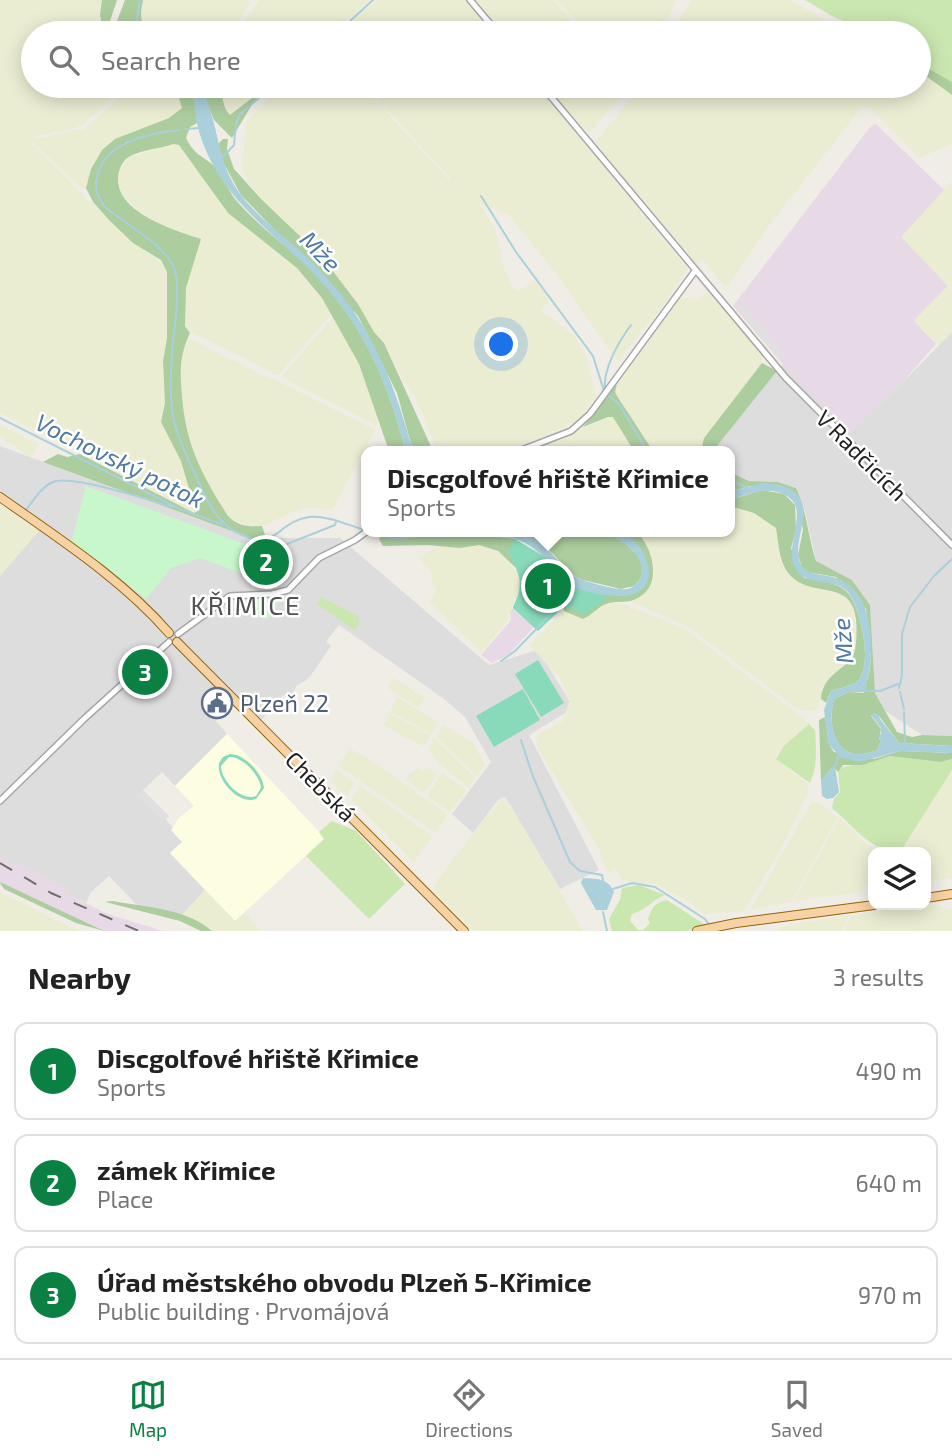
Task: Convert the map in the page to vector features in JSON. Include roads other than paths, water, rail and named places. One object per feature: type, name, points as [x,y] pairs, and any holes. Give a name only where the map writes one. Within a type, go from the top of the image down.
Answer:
[{"type":"main road","name":"Chebská","points":[[0,497],[132,597],[464,931]]},
{"type":"main road","points":[[931,897],[952,894]]},
{"type":"main road","points":[[697,931],[868,906]]},
{"type":"street","points":[[470,0],[488,21]]},
{"type":"street","name":"V Radčicích","points":[[552,98],[774,364],[952,545]]},
{"type":"street","points":[[532,446],[571,431],[590,414],[695,271]]},
{"type":"street","points":[[0,801],[173,638],[225,599],[236,595],[272,594],[288,590],[319,558],[361,535]]},
{"type":"water","points":[[194,98],[205,98],[226,169],[241,195],[331,283],[363,326],[387,372],[411,446],[404,446],[390,398],[357,329],[325,286],[231,192],[209,157],[196,118]]},
{"type":"water","points":[[762,483],[785,487],[798,495],[803,514],[798,547],[802,566],[810,572],[841,580],[859,596],[864,606],[870,630],[871,655],[867,692],[849,692],[834,699],[832,722],[838,743],[853,754],[877,750],[881,741],[878,736],[881,734],[881,728],[871,715],[874,713],[899,743],[952,746],[952,753],[900,751],[860,762],[842,758],[829,745],[824,710],[831,691],[857,682],[865,663],[861,621],[846,590],[834,584],[807,579],[797,571],[792,552],[797,521],[794,503],[787,496],[773,491],[751,493],[735,498],[735,491]]},
{"type":"water","points":[[499,537],[530,537],[542,544],[576,577],[602,586],[628,589],[640,579],[640,563],[632,550],[615,537],[629,537],[638,545],[648,564],[647,582],[641,590],[631,595],[617,596],[581,590],[568,584],[542,555],[516,539]]},
{"type":"water","points":[[833,766],[839,792],[833,798],[827,799],[822,796],[821,781]]},
{"type":"water","points":[[583,878],[602,880],[612,887],[614,892],[607,910],[596,910],[581,883]]},
{"type":"waterway","points":[[137,21],[140,0]]},
{"type":"waterway","points":[[350,21],[373,0]]},
{"type":"waterway","points":[[220,160],[234,145],[239,115],[259,98]]},
{"type":"waterway","points":[[186,129],[199,128]]},
{"type":"waterway","points":[[180,130],[142,137],[118,148],[101,165],[96,190],[105,207],[155,244],[171,262],[175,271],[177,291],[171,372],[172,410],[179,438],[201,488],[214,512],[226,525],[254,539],[270,538],[290,524],[309,517],[330,519],[361,529]]},
{"type":"waterway","points":[[481,196],[516,252],[593,356],[604,391]]},
{"type":"waterway","points":[[605,391],[609,365],[631,325]]},
{"type":"waterway","points":[[608,395],[619,404],[644,446]]},
{"type":"waterway","name":"Vochovský potok","points":[[0,418],[178,508],[223,525]]},
{"type":"waterway","points":[[26,510],[45,487],[62,480],[111,489],[172,507]]},
{"type":"waterway","points":[[735,482],[748,488]]},
{"type":"waterway","points":[[265,542],[282,546],[335,525],[336,522]]},
{"type":"waterway","points":[[388,537],[411,537]]},
{"type":"waterway","points":[[899,688],[902,675],[902,634],[910,607],[934,576],[952,559]]},
{"type":"waterway","points":[[501,661],[515,651],[578,586]]},
{"type":"waterway","points":[[867,691],[880,691],[898,684]]},
{"type":"waterway","points":[[900,692],[904,709]]},
{"type":"waterway","points":[[904,712],[905,743]]},
{"type":"waterway","points":[[521,740],[532,774],[570,862],[580,871],[602,875],[603,881]]},
{"type":"waterway","points":[[835,766],[839,754]]},
{"type":"waterway","points":[[613,889],[632,883],[655,887],[705,919],[709,925]]},
{"type":"waterway","points":[[603,912],[607,931]]},
{"type":"railway","points":[[0,863],[51,893],[139,931]]},
{"type":"place","name":"zámek Křimice","points":[[266,562]]},
{"type":"place","name":"Discgolfové hřiště Křimice","points":[[548,586]]},
{"type":"place","name":"Úřad městského obvodu Plzeň 5-Křimice","points":[[145,672]]},
{"type":"place","name":"Plzeň 22","points":[[217,703]]},
{"type":"district","name":"KŘIMICE","points":[[246,604]]},
{"type":"water label","name":"Mže","points":[[321,251]]},
{"type":"water label","name":"Mže","points":[[842,641]]}]
